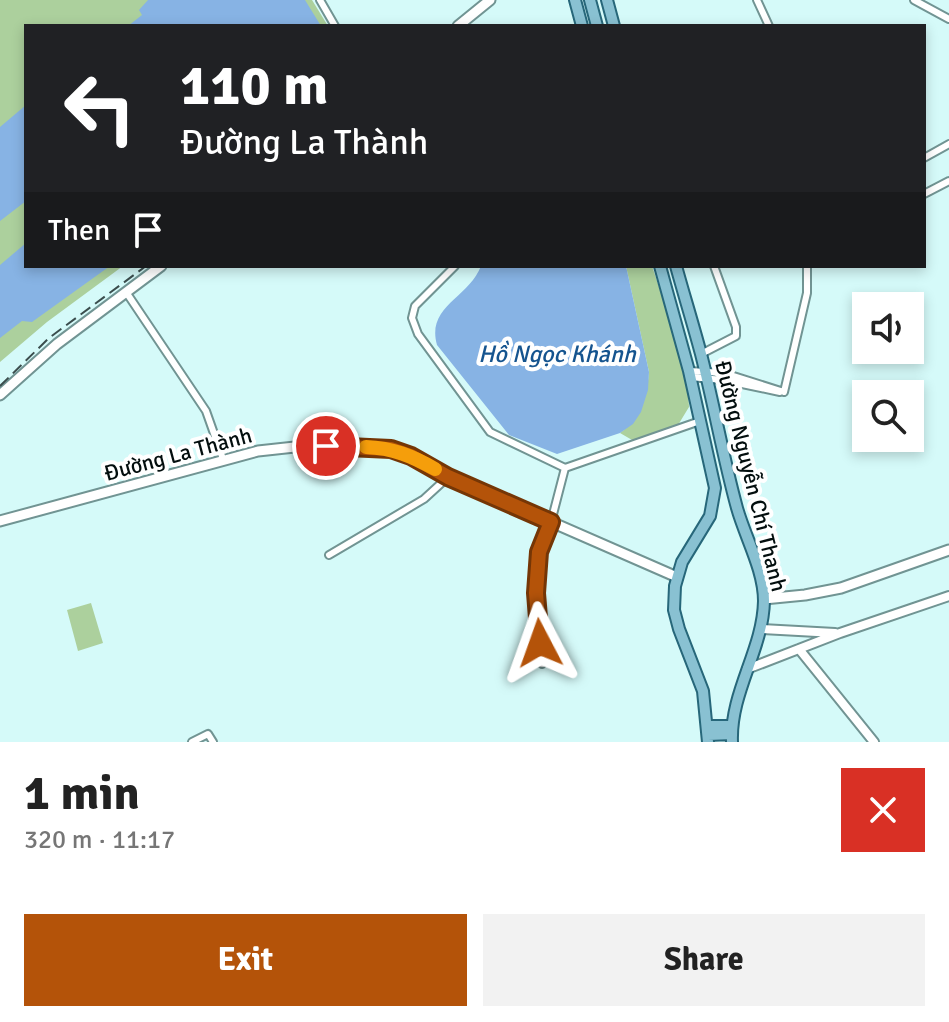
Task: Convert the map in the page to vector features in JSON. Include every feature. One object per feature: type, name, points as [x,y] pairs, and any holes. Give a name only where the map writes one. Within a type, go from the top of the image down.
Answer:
[{"type":"main road","points":[[460,24],[490,0]]},
{"type":"main road","points":[[575,0],[581,24]]},
{"type":"main road","points":[[590,0],[596,24]]},
{"type":"main road","points":[[607,0],[613,24]]},
{"type":"main road","points":[[0,395],[28,368],[158,268]]},
{"type":"main road","name":"Đường Nguyễn Chí Thanh","points":[[661,268],[690,374],[715,488],[710,516],[682,562],[677,577],[674,610],[703,691],[708,734]]},
{"type":"main road","name":"Đường Nguyễn Chí Thanh","points":[[677,268],[764,599],[760,629],[746,670],[732,734]]},
{"type":"main road","name":"Đường La Thành","points":[[0,521],[258,451],[304,446],[371,447],[391,449],[411,456],[448,477],[677,577]]},
{"type":"main road","points":[[715,488],[732,486]]},
{"type":"main road","points":[[764,599],[841,588],[949,550]]},
{"type":"main road","points":[[708,734],[732,734]]},
{"type":"street","points":[[320,0],[334,24]]},
{"type":"street","points":[[757,0],[768,24]]},
{"type":"street","points":[[914,0],[949,19]]},
{"type":"street","points":[[926,157],[949,144]]},
{"type":"street","points":[[926,193],[949,181]]},
{"type":"street","points":[[453,268],[415,306],[412,318],[418,334],[490,432],[565,468],[700,421]]},
{"type":"street","points":[[701,354],[736,336],[736,327],[715,268]]},
{"type":"street","points":[[690,374],[784,392],[807,293],[807,268]]},
{"type":"street","points":[[126,292],[206,411],[223,459]]},
{"type":"street","points":[[542,664],[536,593],[539,552],[551,522],[565,468]]},
{"type":"street","points":[[329,555],[424,499],[448,477]]},
{"type":"street","points":[[746,670],[840,633],[949,596]]},
{"type":"street","points":[[760,629],[840,633]]},
{"type":"street","points":[[799,649],[874,742]]},
{"type":"street","points":[[192,742],[208,734],[213,742]]},
{"type":"green space","points":[[0,0],[312,0],[327,24],[24,24],[24,268],[120,268],[47,322],[0,362]]},
{"type":"green space","points":[[626,268],[653,268],[688,392],[689,407],[675,430],[639,444],[620,433],[633,421],[641,406],[649,372]]},
{"type":"green space","points":[[91,603],[103,643],[78,651],[67,610]]},
{"type":"water","points":[[148,0],[305,0],[320,24],[131,24],[142,15],[139,10]]},
{"type":"water","points":[[24,107],[24,203],[0,221],[0,127]]},
{"type":"water","points":[[24,245],[24,268],[107,268],[32,322],[22,321],[0,338],[0,265]]},
{"type":"water","name":"Hồ Ngọc Khánh","points":[[480,268],[626,268],[649,372],[648,390],[641,412],[633,424],[620,433],[557,454],[509,435],[437,345],[435,332],[443,311]]},
{"type":"railway","points":[[0,386],[49,338],[143,268]]},
{"type":"slow traffic","points":[[366,447],[391,449],[435,469]]},
{"type":"route","points":[[326,446],[391,449],[551,522],[539,552],[536,593],[540,643]]}]
